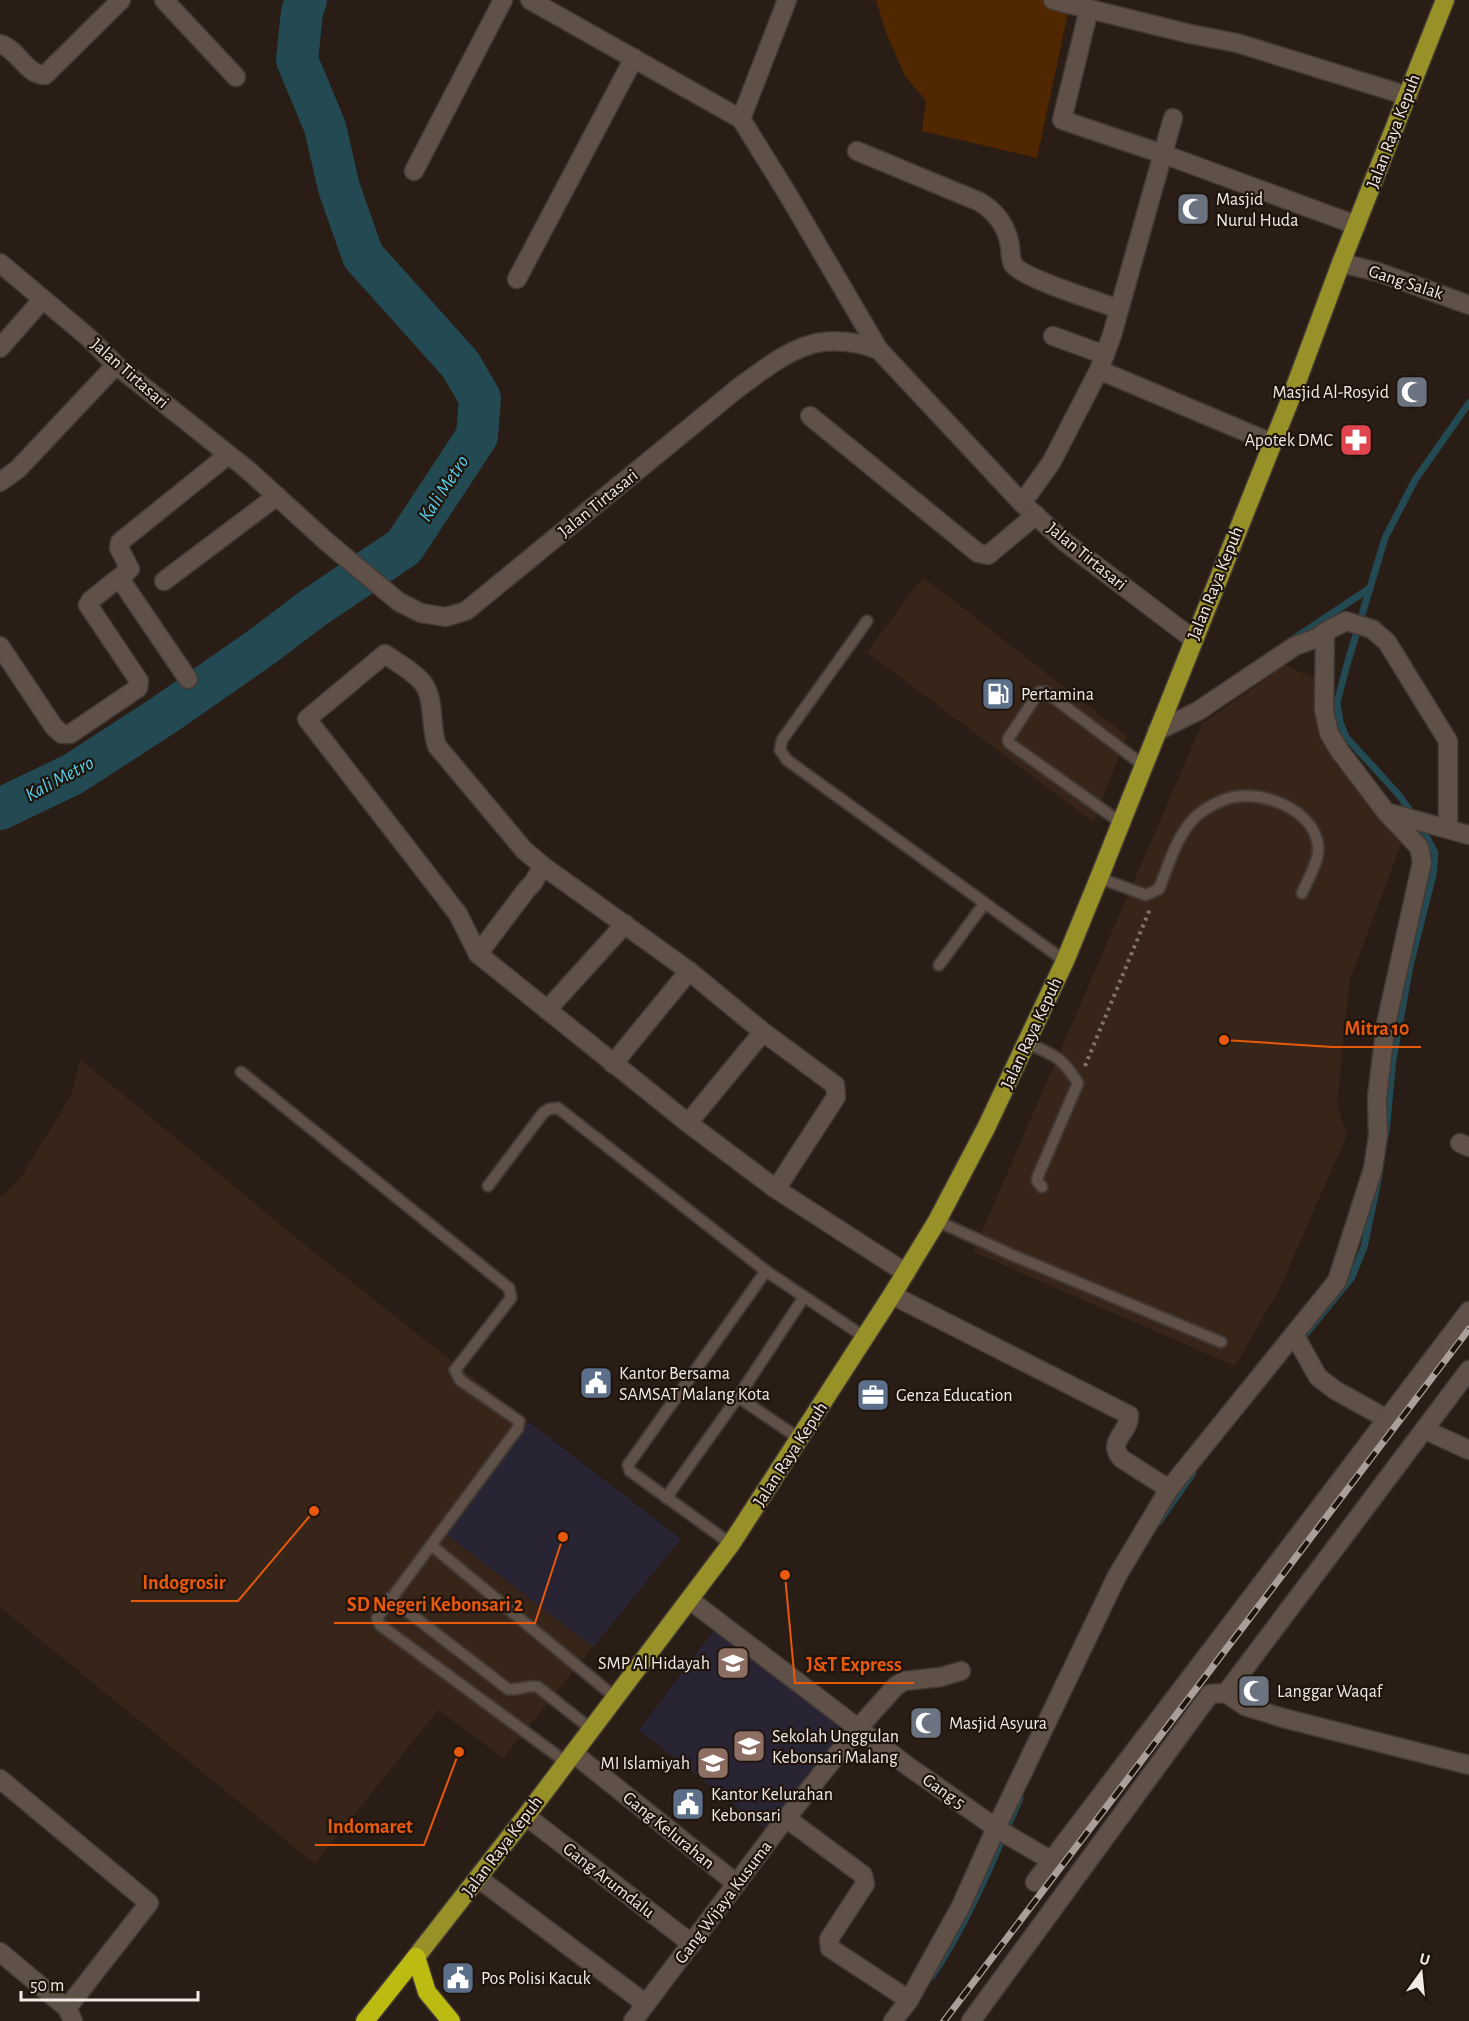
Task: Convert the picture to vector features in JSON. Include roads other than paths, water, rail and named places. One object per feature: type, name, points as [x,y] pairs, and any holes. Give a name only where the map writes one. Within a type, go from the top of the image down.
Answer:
[{"type":"highway","points":[[364,2021],[416,1957]]},
{"type":"highway","points":[[416,1957],[427,1992],[451,2021]]},
{"type":"main road","name":"Jalan Raya Kepuh","points":[[416,1957],[616,1698],[731,1544],[906,1273],[937,1221],[986,1128],[1065,961],[1099,878],[1272,443],[1444,0]]},
{"type":"street","points":[[0,44],[6,46],[34,73],[45,75],[121,0]]},
{"type":"street","points":[[164,0],[236,77]]},
{"type":"street","points":[[414,171],[502,0]]},
{"type":"street","points":[[530,0],[741,119],[879,350]]},
{"type":"street","points":[[741,119],[787,0]]},
{"type":"street","points":[[1053,0],[1190,34],[1237,43],[1408,96]]},
{"type":"street","points":[[1089,9],[1062,120],[1163,154],[1356,225]]},
{"type":"street","points":[[517,279],[634,58]]},
{"type":"street","points":[[1022,503],[1051,463],[1102,363],[1173,118]]},
{"type":"street","points":[[857,151],[980,202],[993,211],[1008,233],[1010,258],[1014,267],[1039,280],[1119,309]]},
{"type":"street","name":"Jalan Tirtasari","points":[[0,263],[88,337],[116,365],[248,470],[327,542],[399,602],[421,613],[446,616],[466,610],[773,362],[802,346],[827,341],[846,341],[879,350],[1022,503],[1065,542],[1193,639]]},
{"type":"street","name":"Gang Salak","points":[[1341,263],[1378,272],[1469,305]]},
{"type":"street","points":[[0,348],[43,298]]},
{"type":"street","points":[[1053,336],[1102,363],[1272,443]]},
{"type":"street","points":[[0,482],[18,469],[116,365]]},
{"type":"street","points":[[810,416],[978,553],[988,555],[1036,515]]},
{"type":"street","points":[[0,646],[54,727],[62,734],[70,734],[138,688],[139,681],[87,605],[130,569],[119,548],[120,542],[228,455]]},
{"type":"street","points":[[164,581],[277,496]]},
{"type":"street","points":[[120,579],[188,679]]},
{"type":"street","points":[[1157,731],[1198,711],[1295,646],[1317,638],[1339,624],[1350,622],[1372,629],[1387,642],[1448,741],[1442,827]]},
{"type":"street","points":[[893,2021],[909,2000],[1002,1831],[1117,1576],[1169,1489],[1297,1340],[1337,1281],[1373,1169],[1378,1136],[1377,1097],[1386,1024],[1422,862],[1419,847],[1386,812],[1339,750],[1329,733],[1324,710],[1325,632]]},
{"type":"street","points":[[776,1189],[836,1097],[835,1085],[763,1032],[689,971],[524,850],[437,746],[426,688],[385,654],[307,719],[458,914],[478,954],[613,1064],[776,1189],[906,1273]]},
{"type":"street","points":[[1386,812],[1469,835]]},
{"type":"street","points":[[478,954],[533,883],[543,866]]},
{"type":"street","points":[[548,1010],[625,924]]},
{"type":"street","points":[[613,1064],[689,971]]},
{"type":"street","points":[[688,1123],[763,1032]]},
{"type":"street","points":[[892,1295],[1129,1414],[1129,1420],[1116,1444],[1117,1453],[1122,1459],[1169,1489]]},
{"type":"street","points":[[1035,1882],[1469,1311]]},
{"type":"street","points":[[1297,1340],[1318,1377],[1335,1390],[1387,1419]]},
{"type":"street","points":[[1226,1693],[1469,1370]]},
{"type":"street","points":[[1425,1430],[1469,1449]]},
{"type":"street","name":"Gang 5","points":[[690,1600],[905,1764],[1002,1831],[1052,1861]]},
{"type":"street","name":"Gang Wijaya Kusuma","points":[[633,2021],[786,1818],[859,1727],[896,1686],[903,1681],[941,1677],[961,1671]]},
{"type":"street","points":[[971,2021],[1210,1694],[1226,1693],[1245,1706],[1283,1718],[1469,1765]]},
{"type":"street","name":"Gang Kelurahan","points":[[569,1757],[737,1884]]},
{"type":"street","points":[[0,1779],[149,1903],[148,1908],[70,2014],[0,1952]]},
{"type":"street","name":"Gang Arumdalu","points":[[526,1816],[692,1944]]},
{"type":"street","points":[[786,1818],[862,1875],[865,1880],[865,1884],[829,1939],[830,1948],[909,2000]]},
{"type":"street","points":[[478,1878],[646,2004]]},
{"type":"lane","points":[[867,621],[782,740],[780,750],[787,760],[1065,961]]},
{"type":"lane","points":[[1120,822],[1009,743],[1008,739],[1039,692],[1046,692],[1143,765]]},
{"type":"lane","points":[[1099,878],[1146,895],[1159,889],[1188,825],[1199,813],[1234,797],[1255,797],[1286,806],[1302,816],[1315,831],[1318,851],[1302,893]]},
{"type":"lane","points":[[939,965],[984,904]]},
{"type":"lane","points":[[1027,1043],[1058,1057],[1068,1066],[1078,1083],[1038,1176],[1037,1181],[1042,1187]]},
{"type":"lane","points":[[241,1072],[509,1288],[511,1298],[455,1370],[460,1380],[519,1421],[518,1428],[377,1618],[380,1625],[526,1734],[569,1757]]},
{"type":"lane","points":[[488,1186],[543,1113],[549,1109],[558,1108],[766,1271],[866,1338]]},
{"type":"lane","points":[[937,1221],[1012,1255],[1221,1342]]},
{"type":"lane","points":[[731,1544],[630,1471],[628,1465],[766,1271]]},
{"type":"lane","points":[[666,1498],[738,1397],[804,1298]]},
{"type":"lane","points":[[738,1397],[800,1439]]},
{"type":"lane","points":[[431,1545],[616,1698]]},
{"type":"lane","points":[[390,1598],[508,1689],[513,1690],[532,1685],[538,1687],[591,1729]]},
{"type":"waterway","name":"Kali Metro","points":[[0,809],[73,774],[164,715],[313,608],[404,547],[477,436],[480,398],[460,364],[363,256],[339,188],[325,127],[297,60],[302,12],[306,0]]},
{"type":"waterway","points":[[1414,816],[1398,794],[1346,737],[1340,722],[1337,703],[1385,538],[1415,480],[1469,403]]},
{"type":"waterway","points":[[1295,638],[1370,588]]},
{"type":"waterway","points":[[1386,1133],[1393,1059],[1410,966],[1433,875],[1435,853],[1420,825]]},
{"type":"waterway","points":[[1300,1341],[1352,1277],[1364,1247],[1379,1176]]},
{"type":"waterway","points":[[1158,1523],[1193,1473]]},
{"type":"waterway","points":[[932,1976],[969,1911],[1020,1798]]},
{"type":"railway","points":[[944,2021],[1469,1329]]},
{"type":"place","name":"Masjid Nurul Huda","points":[[1193,209]]},
{"type":"place","name":"Masjid Al-Rosyid","points":[[1412,392]]},
{"type":"place","name":"Apotek DMC","points":[[1356,440]]},
{"type":"place","name":"Pertamina","points":[[998,694]]},
{"type":"place","name":"Mitra 10","points":[[1224,1040]]},
{"type":"place","name":"Kantor Bersama SAMSAT Malang Kota","points":[[596,1383]]},
{"type":"place","name":"Genza Education","points":[[873,1395]]},
{"type":"place","name":"Indogrosir","points":[[314,1511]]},
{"type":"place","name":"SD Negeri Kebonsari 2","points":[[563,1537]]},
{"type":"place","name":"J&T Express","points":[[785,1575]]},
{"type":"place","name":"SMP Al Hidayah","points":[[733,1663]]},
{"type":"place","name":"Langgar Waqaf","points":[[1254,1691]]},
{"type":"place","name":"Masjid Asyura","points":[[926,1723]]},
{"type":"place","name":"Sekolah Unggulan Kebonsari Malang","points":[[749,1746]]},
{"type":"place","name":"Indomaret","points":[[459,1752]]},
{"type":"place","name":"MI Islamiyah","points":[[713,1763]]},
{"type":"place","name":"Kantor Kelurahan Kebonsari","points":[[688,1804]]},
{"type":"place","name":"Pos Polisi Kacuk","points":[[458,1978]]}]
